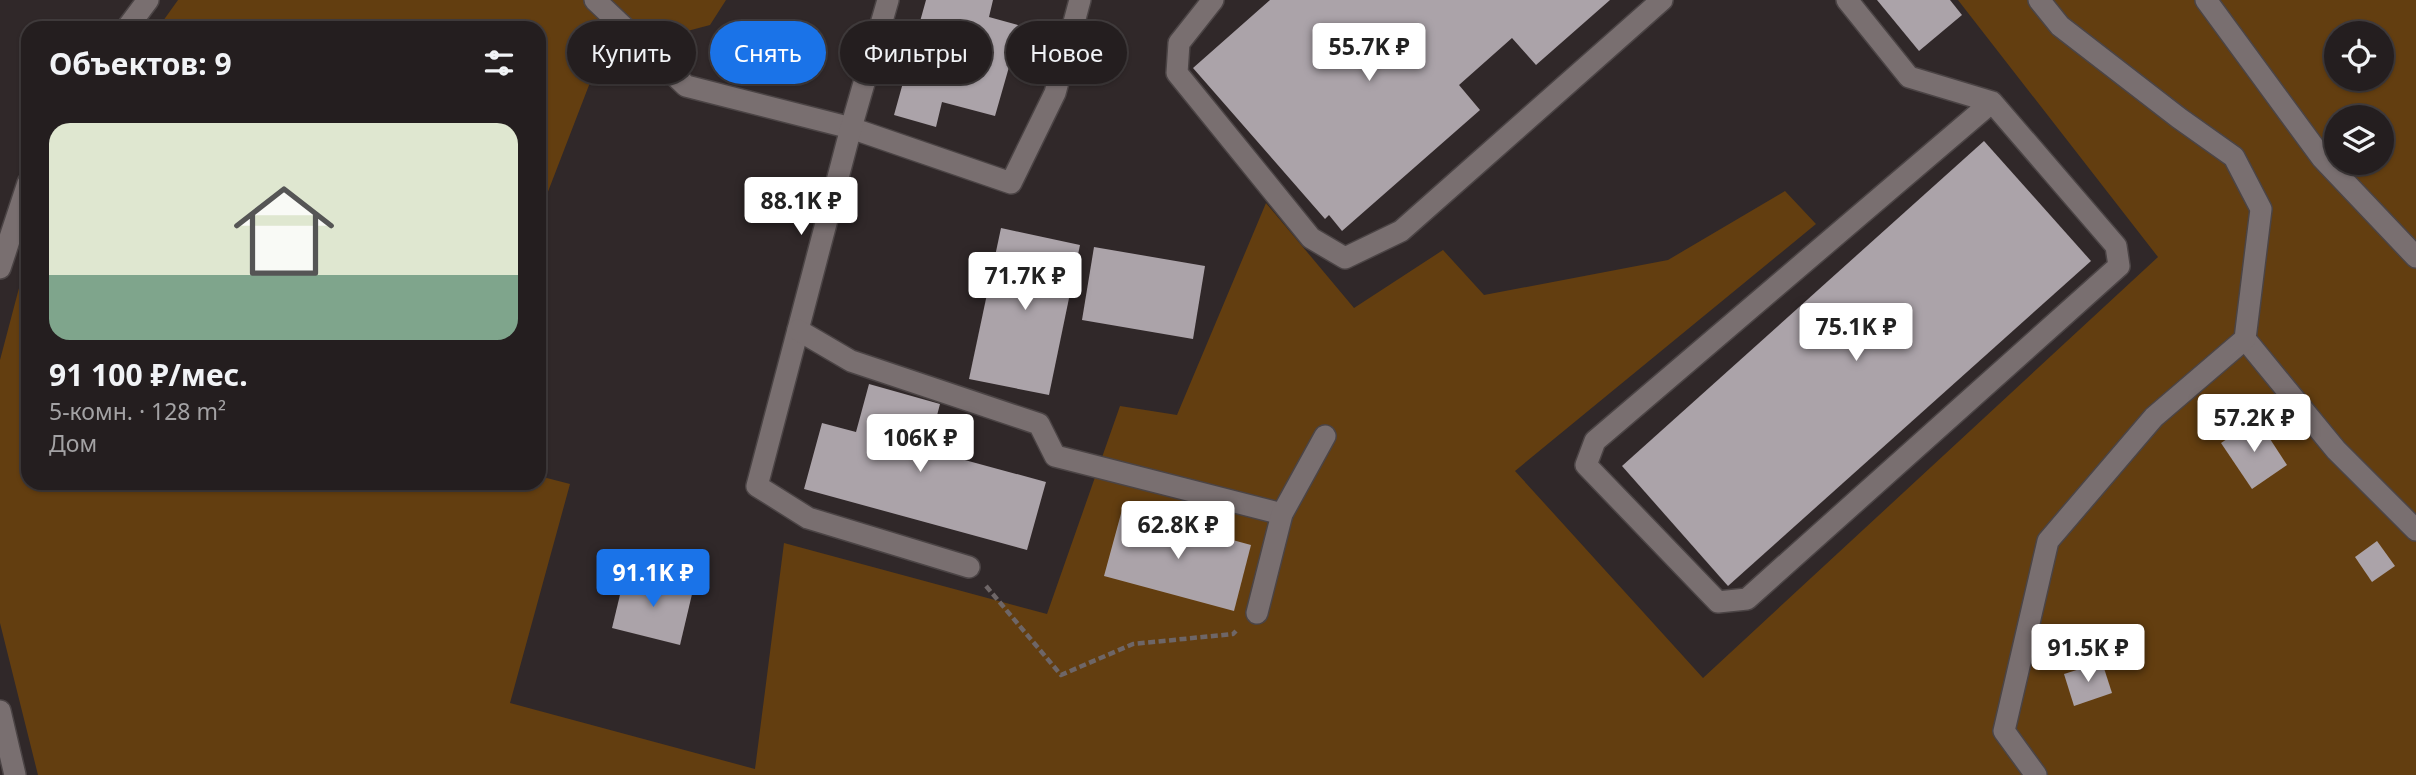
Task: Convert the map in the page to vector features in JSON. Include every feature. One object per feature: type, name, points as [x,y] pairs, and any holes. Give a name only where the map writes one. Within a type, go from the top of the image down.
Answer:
[{"type":"street","points":[[132,21],[148,0]]},
{"type":"street","points":[[595,0],[686,86],[851,128],[1011,183],[1055,93],[1080,0]]},
{"type":"street","points":[[888,0],[851,128],[757,486],[808,518],[969,567]]},
{"type":"street","points":[[1213,0],[1179,43],[1177,73],[1311,239],[1345,258],[1401,231],[1662,0]]},
{"type":"street","points":[[1847,0],[1909,76],[1992,102],[2116,246],[2119,266],[1746,599],[1717,602],[1586,465],[1595,441],[1992,102]]},
{"type":"street","points":[[2036,775],[2004,731],[2048,541],[2154,417],[2245,339],[2262,209],[2234,158],[2060,26],[2039,0]]},
{"type":"street","points":[[2206,0],[2322,159],[2416,257]]},
{"type":"street","points":[[0,268],[21,204]]},
{"type":"street","points":[[798,330],[851,361],[1039,424],[1055,456],[1282,513]]},
{"type":"street","points":[[2245,339],[2336,450],[2416,530]]},
{"type":"street","points":[[1257,613],[1282,513],[1325,436]]},
{"type":"street","points":[[0,711],[15,775]]},
{"type":"path","points":[[969,567],[1061,675],[1133,644],[1233,634],[1257,613]]},
{"type":"shaded area","points":[[178,0],[726,0],[710,21],[710,25],[696,29],[696,21],[567,21],[567,84],[589,84],[546,197],[546,21],[163,21]]},
{"type":"shaded area","points":[[1958,0],[2416,0],[2416,775],[38,775],[0,623],[0,360],[21,280],[21,490],[546,490],[546,478],[570,484],[510,703],[755,769],[784,543],[1047,614],[1120,406],[1177,415],[1266,203],[1354,308],[1443,250],[1484,295],[1668,260],[1785,191],[1816,224],[1515,471],[1703,678],[2158,257]]},
{"type":"building","points":[[926,0],[993,0],[989,17],[1006,22],[1006,78],[995,116],[942,102],[936,127],[894,115],[903,84],[992,84],[992,21],[920,21]]},
{"type":"building","points":[[1270,0],[1610,0],[1536,65],[1512,38],[1459,85],[1480,110],[1342,231],[1329,215],[1325,219],[1193,68]]},
{"type":"building","points":[[1877,0],[1950,0],[1962,15],[1919,51]]},
{"type":"building","points":[[1984,141],[2091,261],[1728,586],[1622,466]]},
{"type":"building","points":[[1001,228],[1080,245],[1049,395],[969,379]]},
{"type":"building","points":[[1094,247],[1205,266],[1193,339],[1082,320]]},
{"type":"building","points":[[869,384],[940,404],[928,450],[1046,482],[1027,550],[804,489],[822,423],[856,432]]},
{"type":"building","points":[[2257,419],[2287,465],[2252,489],[2221,443]]},
{"type":"building","points":[[1122,510],[1251,545],[1234,611],[1104,576]]},
{"type":"building","points":[[2377,541],[2395,566],[2372,582],[2355,557]]},
{"type":"building","points":[[625,574],[693,590],[680,645],[612,628]]},
{"type":"building","points":[[2102,662],[2112,693],[2074,706],[2064,674]]}]
